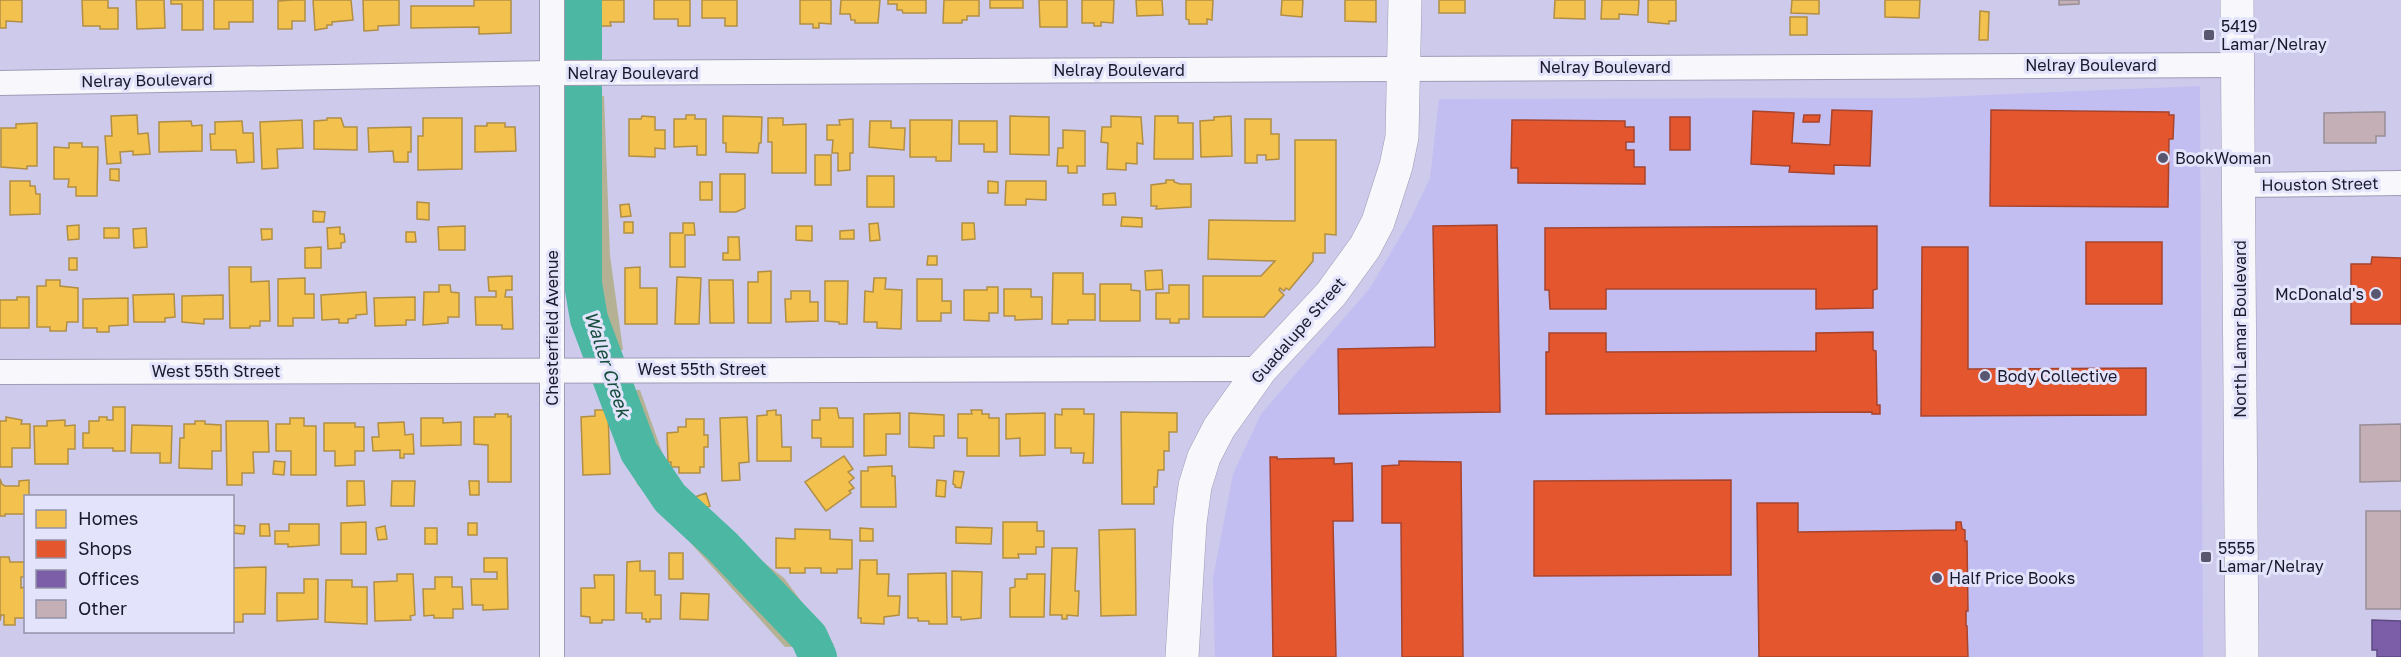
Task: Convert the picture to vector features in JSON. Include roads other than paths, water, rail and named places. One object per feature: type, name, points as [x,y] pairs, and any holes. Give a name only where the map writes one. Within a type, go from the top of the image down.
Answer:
[{"type":"street","name":"Chesterfield Avenue","points":[[552,0],[552,657]]},
{"type":"street","name":"Guadalupe Street","points":[[1182,657],[1190,523],[1195,486],[1204,457],[1217,432],[1261,369],[1331,294],[1365,247],[1378,222],[1396,166],[1402,137],[1405,0]]},
{"type":"street","name":"North Lamar Boulevard","points":[[2237,0],[2242,657]]},
{"type":"street","name":"Nelray Boulevard","points":[[0,83],[552,73],[2238,65]]},
{"type":"street","name":"Houston Street","points":[[2239,185],[2401,183]]},
{"type":"street","name":"West 55th Street","points":[[0,372],[1261,369]]},
{"type":"waterway","name":"Waller Creek","points":[[583,0],[583,284],[589,319],[639,452],[670,498],[722,546],[809,637],[818,657]]},
{"type":"place","name":"5419 Lamar/Nelray","points":[[2209,35]]},
{"type":"place","name":"BookWoman","points":[[2163,158]]},
{"type":"place","name":"McDonald's","points":[[2376,294]]},
{"type":"place","name":"Body Collective","points":[[1985,376]]},
{"type":"place","name":"5555 Lamar/Nelray","points":[[2206,557]]},
{"type":"place","name":"Half Price Books","points":[[1937,578]]}]
